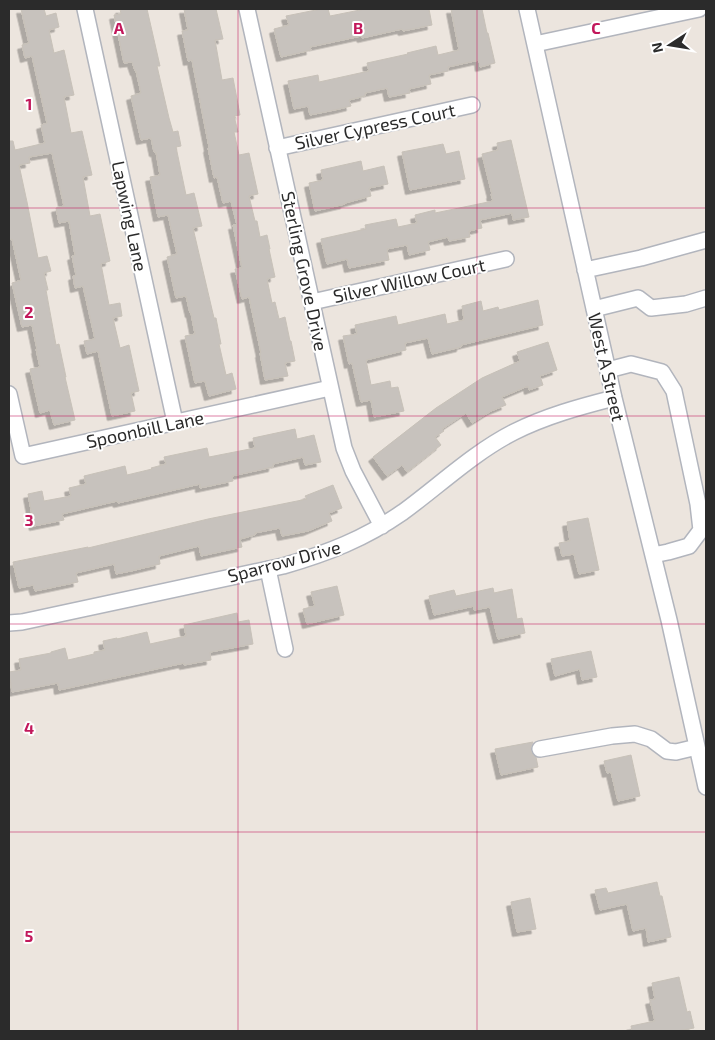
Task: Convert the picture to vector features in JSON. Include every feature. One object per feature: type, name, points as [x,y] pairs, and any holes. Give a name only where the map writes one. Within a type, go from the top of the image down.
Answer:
[{"type":"street","name":"Lapwing Lane","points":[[85,9],[175,422]]},
{"type":"street","name":"Sterling Grove Drive","points":[[247,9],[344,448],[352,471],[382,526]]},
{"type":"street","name":"West A Street","points":[[527,9],[614,398],[669,620],[706,787]]},
{"type":"street","points":[[535,44],[699,9]]},
{"type":"street","name":"Silver Cypress Court","points":[[278,148],[472,105]]},
{"type":"street","points":[[585,270],[642,258],[706,240]]},
{"type":"street","name":"Silver Willow Court","points":[[312,302],[506,259]]},
{"type":"street","points":[[594,309],[638,298],[650,308],[686,304],[706,298]]},
{"type":"street","points":[[608,370],[630,364],[662,372],[674,391],[698,504],[701,530],[689,546],[653,555]]},
{"type":"street","name":"Spoonbill Lane","points":[[9,394],[22,456],[330,388]]},
{"type":"street","name":"Sparrow Drive","points":[[9,623],[22,622],[316,557],[352,542],[382,526],[484,449],[513,432],[570,409],[614,398]]},
{"type":"street","points":[[268,569],[285,649]]},
{"type":"street","points":[[540,749],[612,736],[635,734],[651,739],[667,751],[676,752],[697,747]]},
{"type":"building","points":[[21,9],[44,9],[46,16],[56,13],[59,27],[49,30],[54,53],[64,50],[74,95],[64,97],[71,133],[82,131],[92,175],[83,177],[90,216],[100,214],[110,261],[101,264],[109,305],[120,303],[122,316],[113,318],[120,348],[129,345],[139,391],[131,393],[135,411],[112,416],[98,351],[87,354],[84,341],[95,339],[83,286],[75,288],[73,276],[76,275],[72,256],[75,255],[69,221],[59,223],[56,208],[64,206],[52,153],[29,157],[30,163],[19,165],[38,258],[47,256],[51,271],[44,273],[48,290],[46,290],[56,345],[59,344],[75,420],[54,425],[50,410],[40,413],[30,369],[40,367],[37,349],[32,325],[22,327],[12,283],[21,280],[12,239],[9,240],[9,141],[13,141],[15,150],[45,143],[41,125],[47,123],[32,56],[25,58],[22,45],[29,43]]},
{"type":"building","points":[[120,9],[147,9],[169,118],[173,132],[178,131],[181,146],[176,147],[186,195],[194,193],[202,226],[193,228],[214,318],[216,318],[221,344],[219,344],[226,375],[232,373],[236,389],[209,396],[205,381],[195,383],[185,336],[195,334],[191,313],[186,296],[176,298],[167,257],[177,254],[168,215],[158,217],[150,177],[160,175],[156,152],[154,152],[151,138],[141,140],[131,96],[141,93],[132,62],[124,63],[114,15],[121,14]]},
{"type":"building","points":[[184,9],[216,9],[223,39],[215,40],[222,80],[233,78],[240,115],[234,116],[238,132],[234,132],[239,155],[249,153],[258,194],[249,196],[260,237],[267,235],[270,249],[275,277],[267,279],[272,303],[275,302],[279,319],[285,317],[295,361],[285,363],[288,376],[265,380],[249,297],[242,299],[235,269],[242,268],[233,225],[237,225],[231,201],[223,203],[217,177],[214,178],[192,60],[188,61],[182,31],[188,30]]},
{"type":"building","points":[[328,9],[330,16],[365,9],[429,9],[432,25],[403,31],[402,29],[362,38],[361,36],[310,47],[311,50],[281,57],[274,29],[289,25],[286,16]]},
{"type":"building","points":[[451,9],[482,9],[495,63],[480,67],[479,60],[448,67],[448,71],[429,75],[431,84],[409,89],[410,93],[389,97],[387,88],[365,93],[365,96],[349,100],[351,106],[310,115],[308,106],[294,109],[288,81],[318,75],[319,82],[369,71],[367,63],[436,46],[438,55],[459,50]]},
{"type":"building","points":[[511,140],[529,217],[513,220],[512,213],[480,220],[482,228],[469,231],[470,237],[449,241],[448,237],[428,242],[430,250],[409,255],[407,245],[387,249],[389,260],[349,268],[347,259],[327,264],[321,239],[366,229],[365,225],[396,219],[398,227],[417,223],[415,215],[435,210],[435,213],[493,201],[482,154],[498,150],[497,143]]},
{"type":"building","points":[[443,144],[446,154],[459,151],[465,179],[410,190],[402,152]]},
{"type":"building","points":[[361,161],[363,171],[384,166],[388,184],[369,188],[371,196],[315,211],[309,183],[323,180],[321,170]]},
{"type":"building","points":[[538,300],[543,325],[432,354],[428,338],[405,343],[406,350],[366,360],[371,385],[390,381],[391,388],[398,387],[404,411],[374,417],[371,400],[361,402],[352,363],[349,364],[343,336],[357,334],[355,325],[396,316],[398,325],[445,314],[447,324],[464,320],[462,306],[481,301],[483,311],[498,307],[499,310]]},
{"type":"building","points":[[548,342],[557,370],[540,376],[543,385],[529,390],[528,386],[502,397],[506,405],[491,411],[472,423],[466,413],[442,429],[444,431],[435,437],[441,445],[407,472],[402,465],[387,476],[373,457],[436,408],[482,378],[520,361],[517,352]]},
{"type":"building","points":[[295,429],[297,439],[314,435],[321,462],[305,465],[303,457],[273,464],[273,467],[232,476],[233,481],[200,488],[200,484],[118,503],[117,501],[62,514],[64,520],[34,526],[28,494],[42,491],[44,501],[71,496],[69,488],[86,484],[84,476],[125,466],[127,475],[166,464],[164,457],[207,448],[209,457],[255,448],[253,438]]},
{"type":"building","points":[[333,485],[342,508],[329,513],[332,521],[308,531],[282,536],[280,528],[255,533],[255,535],[240,539],[242,547],[201,556],[199,546],[159,556],[160,564],[131,571],[116,574],[114,564],[76,573],[78,582],[35,591],[33,585],[19,588],[13,562],[88,548],[208,519],[307,499],[305,496]]},
{"type":"building","points":[[588,518],[599,570],[579,574],[574,554],[562,556],[559,543],[570,541],[567,522]]},
{"type":"building","points":[[337,586],[344,615],[307,624],[303,609],[315,606],[311,592]]},
{"type":"building","points":[[493,588],[494,593],[512,589],[517,619],[522,618],[525,633],[498,639],[490,607],[474,610],[474,606],[434,615],[429,596],[454,590],[456,596]]},
{"type":"building","points":[[237,613],[238,622],[249,620],[253,644],[210,652],[211,660],[184,665],[184,663],[59,690],[58,683],[12,692],[9,672],[21,670],[19,659],[51,653],[65,648],[68,660],[105,650],[103,641],[147,632],[150,644],[186,636],[184,625]]},
{"type":"building","points":[[591,651],[597,677],[582,680],[580,669],[555,676],[551,659]]},
{"type":"building","points":[[533,742],[531,751],[536,757],[538,767],[501,775],[495,749]]},
{"type":"building","points":[[631,755],[640,796],[618,801],[611,772],[607,773],[604,761]]},
{"type":"building","points":[[657,882],[671,937],[648,942],[646,928],[633,931],[627,904],[600,910],[595,890],[606,888],[608,893]]},
{"type":"building","points":[[530,898],[536,929],[517,932],[511,902]]},
{"type":"building","points":[[679,977],[687,1012],[690,1011],[694,1028],[678,1031],[632,1031],[631,1026],[655,1021],[650,1000],[655,999],[652,983]]}]
